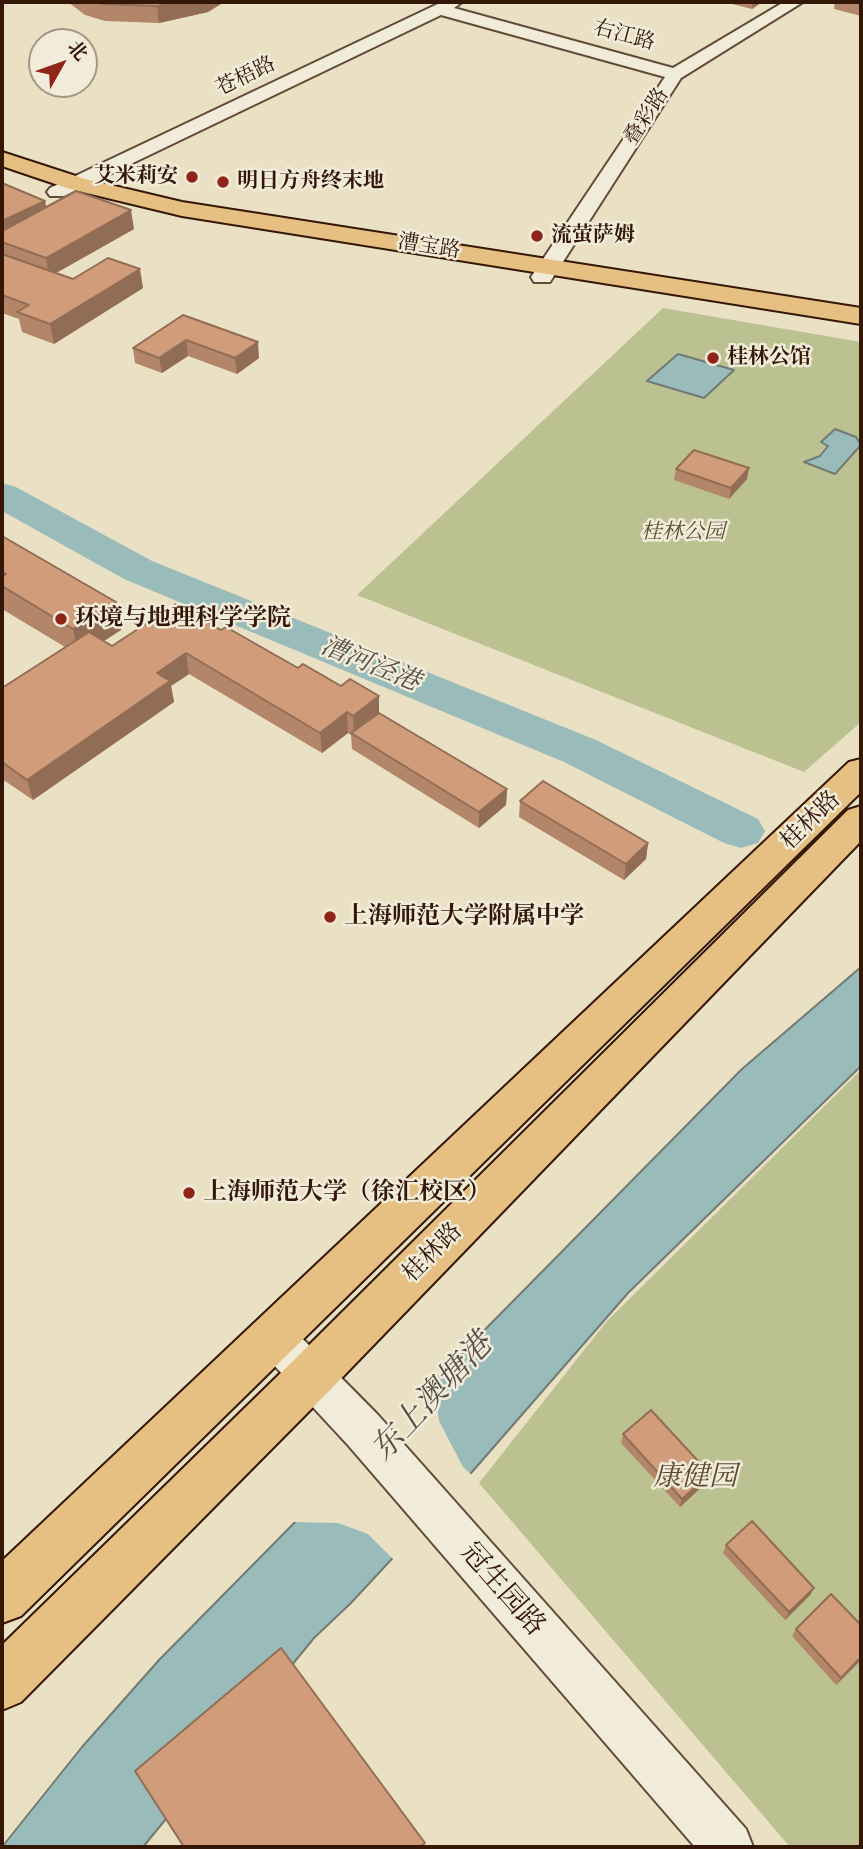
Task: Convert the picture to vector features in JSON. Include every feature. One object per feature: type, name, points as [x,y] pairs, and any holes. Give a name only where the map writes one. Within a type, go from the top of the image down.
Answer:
[{"type":"main road","name":"漕宝路","points":[[2,159],[67,188]]},
{"type":"main road","name":"漕宝路","points":[[2,175],[67,188],[170,218],[861,316]]},
{"type":"main road","name":"漕宝路","points":[[547,271],[861,327]]},
{"type":"main road","name":"桂林路","points":[[2,1683],[310,1377],[852,818],[861,771]]},
{"type":"main road","name":"桂林路","points":[[2,1597],[273,1336],[852,818]]},
{"type":"street","name":"叠彩路","points":[[547,271],[675,74],[795,2]]},
{"type":"street","name":"右江路","points":[[447,5],[675,74]]},
{"type":"street","name":"苍梧路","points":[[67,188],[447,5]]},
{"type":"street","name":"冠生园路","points":[[273,1336],[363,1430],[728,1847]]},
{"type":"green space","name":"桂林公园","points":[[663,308],[861,342],[861,722],[804,772],[357,595]]},
{"type":"green space","name":"康健园","points":[[861,1070],[861,1847],[790,1847],[479,1483],[607,1321]]},
{"type":"water","points":[[678,354],[734,370],[704,398],[647,381]]},
{"type":"water","points":[[835,429],[856,437],[861,445],[835,474],[804,462],[820,456],[828,446],[821,442]]},
{"type":"water","name":"东上澳塘港","points":[[861,967],[861,1066],[628,1293],[465,1480],[351,1603],[314,1638],[143,1847],[2,1847],[82,1747],[159,1660],[742,1069]]},
{"type":"pier","points":[[437,1373],[433,1382],[439,1421],[463,1467],[473,1476],[394,1560],[368,1534],[338,1523],[293,1522]]},
{"type":"building","points":[[96,2],[176,2],[157,6]]},
{"type":"building","points":[[2,183],[45,201],[2,221]]},
{"type":"building","points":[[76,191],[131,210],[46,258],[2,242],[2,231]]},
{"type":"building","points":[[2,254],[73,279],[108,258],[140,269],[50,324],[17,312],[29,305],[2,295]]},
{"type":"building","points":[[183,315],[258,342],[235,358],[186,340],[159,358],[133,348]]},
{"type":"building","points":[[694,450],[749,468],[731,488],[676,469]]},
{"type":"building","points":[[2,536],[116,602],[73,629],[2,586],[2,577],[6,574],[2,572]]},
{"type":"building","points":[[176,604],[221,630],[226,627],[298,668],[303,664],[341,686],[350,679],[379,696],[353,716],[347,712],[320,733],[186,653],[157,673],[170,681],[27,780],[2,762],[2,688],[89,632],[112,646]]},
{"type":"building","points":[[379,713],[507,789],[479,812],[351,733]]},
{"type":"building","points":[[543,781],[648,843],[626,864],[520,801]]},
{"type":"building","points":[[651,1410],[710,1474],[682,1499],[623,1434]]},
{"type":"building","points":[[752,1521],[814,1588],[789,1612],[726,1545]]},
{"type":"building","points":[[831,1594],[861,1625],[861,1657],[841,1678],[796,1629]]},
{"type":"building","points":[[281,1648],[425,1843],[420,1847],[184,1847],[135,1771]]},
{"type":"waterway","name":"漕河泾港","points":[[2,495],[138,570],[580,751],[741,831]]},
{"type":"place","name":"艾米莉安","points":[[192,177]]},
{"type":"place","name":"明日方舟终末地","points":[[223,182]]},
{"type":"place","name":"流萤萨姆","points":[[537,236]]},
{"type":"place","name":"桂林公馆","points":[[713,358]]},
{"type":"place","name":"环境与地理科学学院","points":[[61,619]]},
{"type":"place","name":"上海师范大学附属中学","points":[[330,917]]},
{"type":"place","name":"上海师范大学（徐汇校区）","points":[[189,1193]]}]
